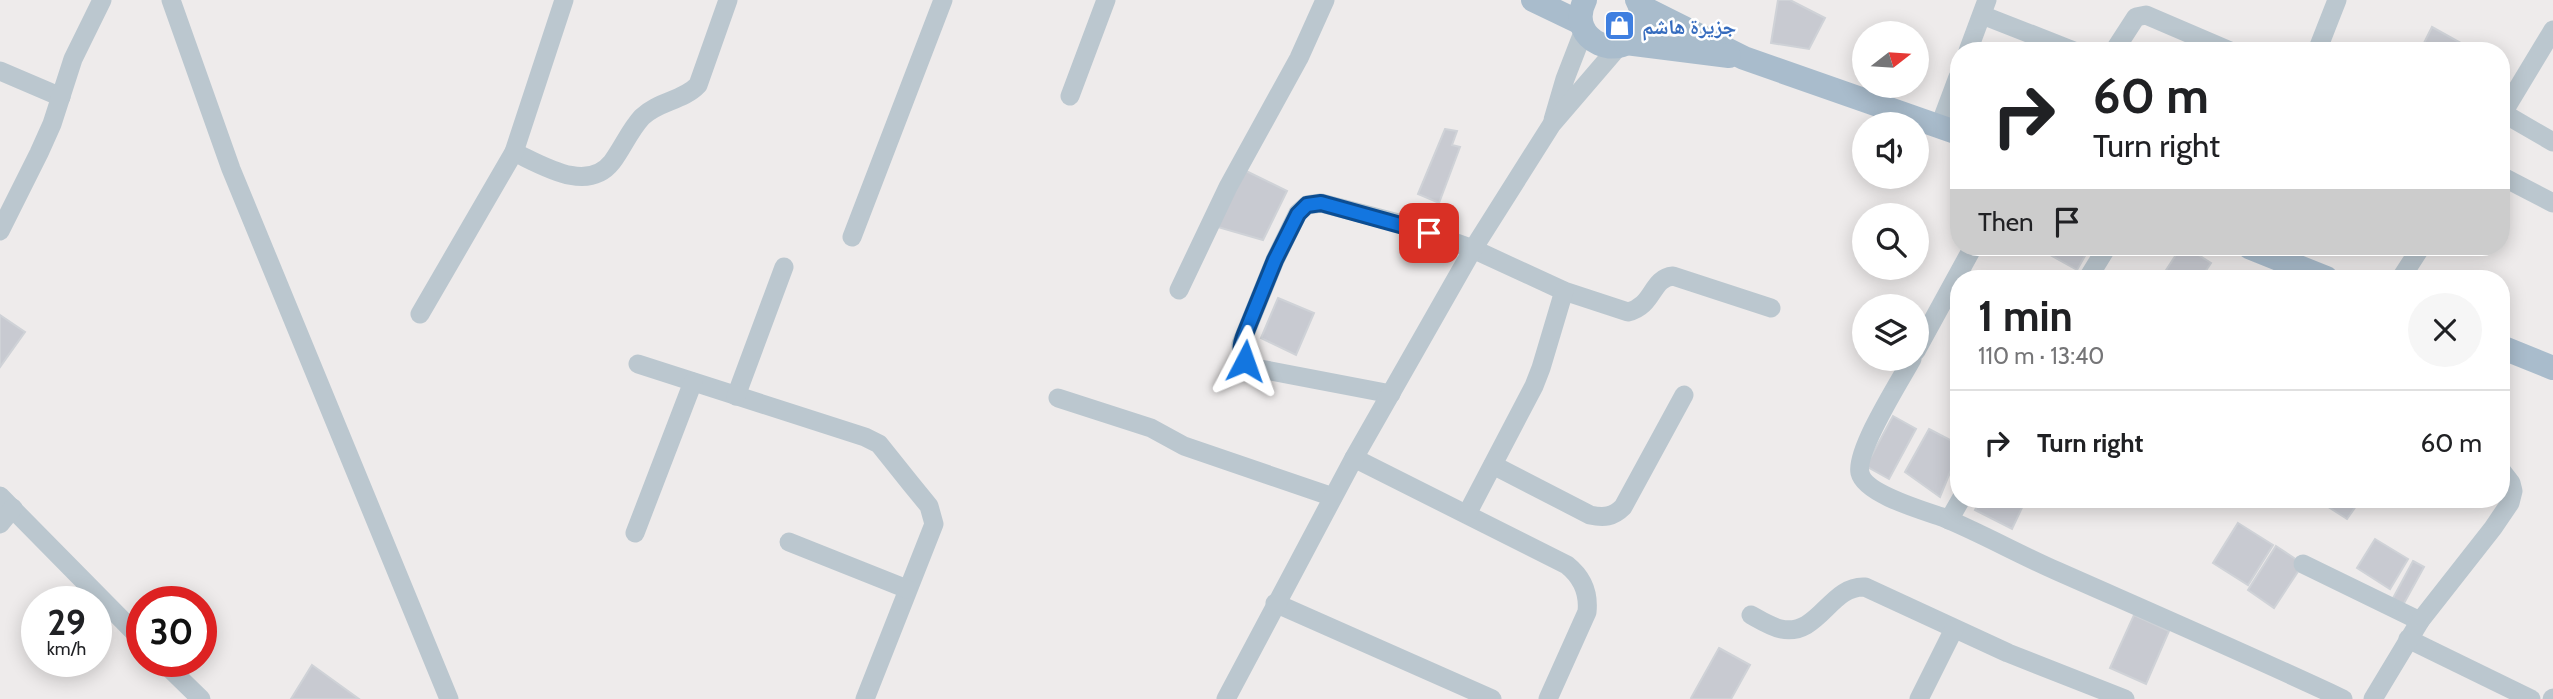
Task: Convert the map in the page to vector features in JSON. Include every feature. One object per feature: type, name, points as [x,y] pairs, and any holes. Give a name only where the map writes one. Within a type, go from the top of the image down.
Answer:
[{"type":"main road","points":[[1533,0],[1584,18],[1599,44],[1623,44],[1744,58]]},
{"type":"main road","points":[[1623,44],[1640,27],[1640,3],[1744,58],[1949,129]]},
{"type":"main road","points":[[2271,256],[2306,270]]},
{"type":"main road","points":[[2510,351],[2553,368]]},
{"type":"street","points":[[2,224],[39,153],[73,59],[102,0]]},
{"type":"street","points":[[171,0],[231,169],[449,699]]},
{"type":"street","points":[[419,314],[514,152],[564,0]]},
{"type":"street","points":[[514,152],[565,174],[587,177],[600,173],[611,163],[642,117],[698,85],[728,0]]},
{"type":"street","points":[[852,237],[943,0]]},
{"type":"street","points":[[1070,96],[1106,0]]},
{"type":"street","points":[[1179,290],[1228,187],[1299,58],[1325,0]]},
{"type":"street","points":[[2321,42],[2337,0]]},
{"type":"street","points":[[1971,42],[1984,7],[2056,42]]},
{"type":"street","points":[[2120,42],[2136,17],[2147,15],[2209,42]]},
{"type":"street","points":[[1552,124],[1584,18]]},
{"type":"street","points":[[2510,102],[2553,30]]},
{"type":"street","points":[[1226,699],[1354,458],[1473,249],[1552,124],[1623,44]]},
{"type":"street","points":[[0,71],[61,97]]},
{"type":"street","points":[[2510,119],[2553,142]]},
{"type":"street","points":[[2510,181],[2553,203]]},
{"type":"street","points":[[1391,394],[1255,368],[1245,361],[1241,353],[1241,344],[1275,260],[1298,214],[1307,205],[1321,203],[1406,225],[1473,249],[1564,290],[1628,312],[1643,306],[1661,279],[1673,275],[1771,308]]},
{"type":"street","points":[[736,396],[784,267]]},
{"type":"street","points":[[1929,327],[1950,289]]},
{"type":"street","points":[[1467,514],[1538,377],[1564,290]]},
{"type":"street","points":[[638,364],[865,437],[879,444],[929,506],[934,524],[865,699]]},
{"type":"street","points":[[1905,371],[1859,461],[1864,482],[1875,491],[1949,520],[2308,692],[2343,699]]},
{"type":"street","points":[[635,533],[692,382]]},
{"type":"street","points":[[1493,465],[1590,515],[1602,518],[1615,515],[1623,507],[1684,395]]},
{"type":"street","points":[[1058,398],[1150,428],[1184,446],[1333,497]]},
{"type":"street","points":[[1354,458],[1567,565],[1574,571],[1585,590],[1587,612],[1548,699]]},
{"type":"street","points":[[2510,481],[2513,491],[2510,503]]},
{"type":"street","points":[[0,524],[6,502]]},
{"type":"street","points":[[6,502],[126,624]]},
{"type":"street","points":[[1949,520],[1956,508]]},
{"type":"street","points":[[2372,699],[2420,621],[2507,508]]},
{"type":"street","points":[[789,542],[907,589]]},
{"type":"street","points":[[2303,564],[2420,621]]},
{"type":"street","points":[[1751,615],[1781,629],[1796,629],[1810,624],[1846,589],[1865,587],[1954,629],[2080,683],[2125,699]]},
{"type":"street","points":[[1275,603],[1492,699]]},
{"type":"street","points":[[1919,699],[1954,629]]},
{"type":"street","points":[[2408,639],[2531,699]]},
{"type":"street","points":[[178,677],[201,699]]},
{"type":"street","points":[[2067,699],[2080,683]]},
{"type":"building","points":[[1778,0],[1790,0],[1825,18],[1809,49],[1771,43]]},
{"type":"building","points":[[2432,27],[2459,42],[2424,42]]},
{"type":"building","points":[[1445,129],[1457,131],[1452,145],[1460,147],[1439,203],[1418,194]]},
{"type":"building","points":[[1244,170],[1287,191],[1263,240],[1214,226]]},
{"type":"building","points":[[2052,256],[2085,256],[2077,270]]},
{"type":"building","points":[[2175,256],[2200,256],[2211,263],[2206,270],[2166,270]]},
{"type":"building","points":[[1278,298],[1314,313],[1296,355],[1261,338]]},
{"type":"building","points":[[0,315],[25,332],[0,367]]},
{"type":"building","points":[[1893,416],[1916,429],[1889,479],[1866,466]]},
{"type":"building","points":[[1929,429],[1950,440],[1950,473],[1940,497],[1905,472]]},
{"type":"building","points":[[1976,508],[2022,508],[2012,529],[1975,510]]},
{"type":"building","points":[[2330,508],[2355,508],[2347,519]]},
{"type":"building","points":[[2238,523],[2273,545],[2248,585],[2213,563]]},
{"type":"building","points":[[2375,539],[2408,559],[2390,589],[2357,568]]},
{"type":"building","points":[[2276,546],[2303,564],[2274,608],[2248,590]]},
{"type":"building","points":[[2413,561],[2424,567],[2403,605],[2392,600]]},
{"type":"building","points":[[2134,615],[2169,631],[2146,684],[2110,668]]},
{"type":"building","points":[[1719,648],[1750,665],[1731,699],[1692,699],[1691,698]]},
{"type":"building","points":[[312,665],[359,699],[291,699]]},
{"type":"place","name":"جزيرة هاشم","points":[[1619,26]]},
{"type":"route","points":[[1245,361],[1241,344],[1275,260],[1298,214],[1307,205],[1321,203],[1429,233]]}]
